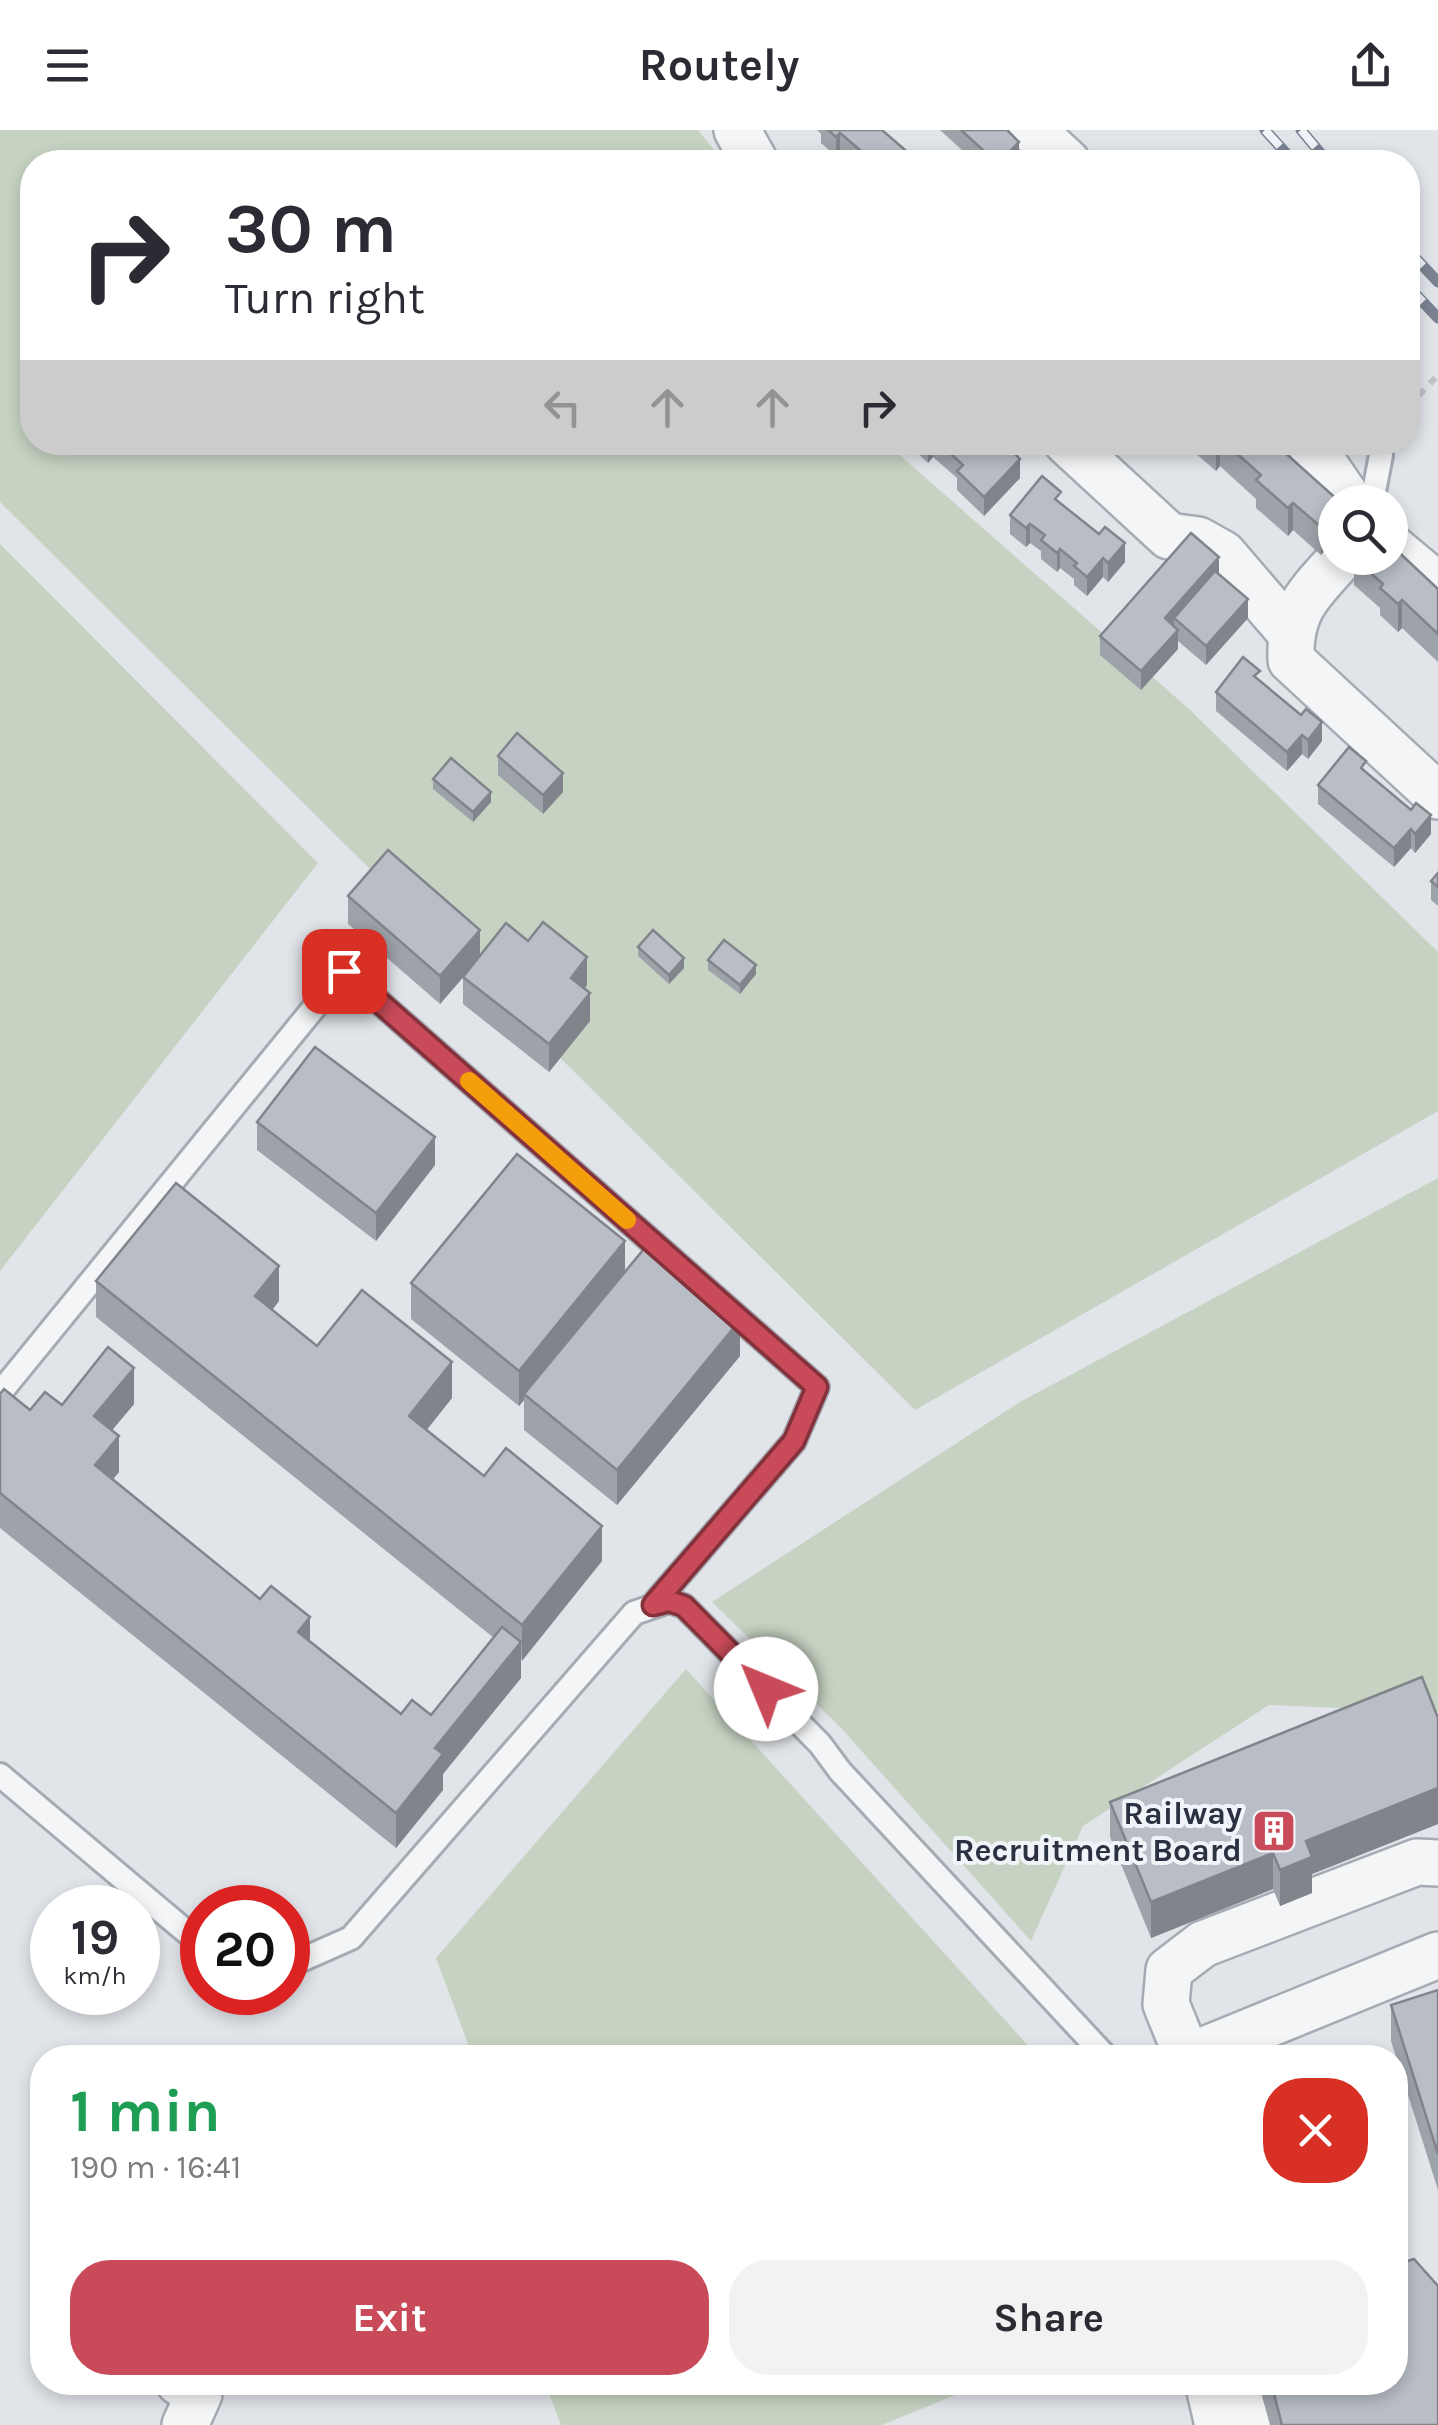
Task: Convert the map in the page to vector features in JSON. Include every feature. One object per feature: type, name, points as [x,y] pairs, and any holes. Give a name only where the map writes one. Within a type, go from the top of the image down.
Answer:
[{"type":"street","points":[[1098,455],[1169,536],[1198,540],[1224,554],[1290,632]]},
{"type":"street","points":[[1318,455],[1338,485]]},
{"type":"street","points":[[1408,561],[1438,586]]},
{"type":"street","points":[[1326,575],[1304,600],[1290,632],[1291,660],[1438,796]]},
{"type":"street","points":[[1181,2045],[1166,2004],[1170,1970],[1203,1944],[1416,1862],[1438,1864]]},
{"type":"street","points":[[1216,2045],[1438,1956]]},
{"type":"street","points":[[185,2425],[199,2395]]},
{"type":"street","points":[[1211,2395],[1218,2425]]},
{"type":"street","points":[[1253,2395],[1261,2425]]},
{"type":"lane","points":[[1375,485],[1380,455]]},
{"type":"lane","points":[[0,1393],[344,971],[817,1387],[794,1441],[653,1605]]},
{"type":"lane","points":[[310,1956],[351,1938],[634,1613],[669,1601],[684,1606],[820,1744],[840,1771],[1096,2045]]},
{"type":"lane","points":[[0,1775],[180,1926]]},
{"type":"path","points":[[1420,394],[1438,374]]},
{"type":"green space","points":[[0,130],[698,130],[714,150],[20,150],[20,455],[900,455],[1189,709],[1438,952],[1438,1111],[915,1410],[0,502]]},
{"type":"green space","points":[[0,544],[318,863],[0,1271]]},
{"type":"green space","points":[[1438,1178],[1438,1712],[1269,1705],[1083,1826],[1031,1941],[842,1729],[712,1602],[1020,1402]]},
{"type":"green space","points":[[686,1669],[1028,2045],[469,2045],[436,1958]]},
{"type":"green space","points":[[550,2395],[955,2395],[882,2425],[561,2425]]},
{"type":"building","points":[[828,130],[882,130],[905,150],[860,150],[840,133],[836,137]]},
{"type":"building","points":[[961,130],[1007,130],[1019,142],[1011,150],[983,150]]},
{"type":"building","points":[[952,455],[1016,455],[1020,459],[984,497],[957,471],[963,465]]},
{"type":"building","points":[[1239,455],[1288,455],[1321,485],[1318,485],[1318,524],[1293,503],[1288,508],[1256,480],[1261,475]]},
{"type":"building","points":[[1042,476],[1061,492],[1055,499],[1099,534],[1105,527],[1125,543],[1108,563],[1103,558],[1087,577],[1060,549],[1057,553],[1041,540],[1045,535],[1030,524],[1026,528],[1010,515]]},
{"type":"building","points":[[1191,533],[1219,557],[1165,618],[1178,630],[1141,671],[1100,636]]},
{"type":"building","points":[[1408,561],[1438,589],[1438,634],[1402,600],[1398,604],[1380,588],[1383,584],[1373,575],[1408,575]]},
{"type":"building","points":[[1215,571],[1248,599],[1206,646],[1174,618]]},
{"type":"building","points":[[1243,657],[1260,671],[1254,676],[1301,715],[1306,709],[1322,722],[1308,740],[1302,735],[1287,752],[1216,692]]},
{"type":"building","points":[[517,733],[563,773],[543,795],[498,756]]},
{"type":"building","points":[[1349,747],[1366,761],[1361,768],[1411,810],[1416,803],[1431,815],[1415,834],[1411,829],[1394,848],[1318,785]]},
{"type":"building","points":[[451,758],[491,792],[473,812],[433,779]]},
{"type":"building","points":[[388,850],[480,930],[440,976],[348,896]]},
{"type":"building","points":[[543,922],[587,957],[571,978],[590,993],[549,1044],[463,977],[506,923],[528,941]]},
{"type":"building","points":[[653,930],[684,958],[669,975],[638,947]]},
{"type":"building","points":[[724,940],[756,965],[740,985],[708,960]]},
{"type":"building","points":[[315,1047],[435,1137],[376,1213],[257,1122]]},
{"type":"building","points":[[517,1154],[625,1241],[519,1371],[411,1283]]},
{"type":"building","points":[[176,1183],[279,1266],[255,1296],[317,1346],[362,1290],[452,1362],[409,1416],[484,1476],[506,1448],[602,1526],[522,1625],[96,1281]]},
{"type":"building","points":[[648,1244],[740,1320],[617,1470],[524,1394]]},
{"type":"building","points":[[108,1347],[134,1368],[94,1416],[119,1436],[95,1465],[260,1599],[271,1586],[310,1617],[298,1632],[401,1714],[412,1700],[431,1715],[502,1627],[521,1642],[435,1748],[443,1754],[396,1813],[0,1493],[0,1394],[4,1389],[30,1410],[45,1392],[62,1405]]},
{"type":"building","name":"Railway Recruitment Board","points":[[1422,1677],[1438,1718],[1438,1788],[1306,1841],[1312,1857],[1280,1870],[1273,1853],[1151,1902],[1110,1802]]},
{"type":"building","points":[[1438,1990],[1438,2154],[1408,2059],[1408,2045],[1404,2045],[1391,2005]]},
{"type":"building","points":[[1414,2259],[1438,2286],[1438,2425],[1282,2425],[1274,2395],[1408,2395],[1408,2261]]},
{"type":"railway","points":[[1265,130],[1283,150]]},
{"type":"railway","points":[[1301,130],[1318,150]]},
{"type":"railway","points":[[1420,263],[1438,282]]},
{"type":"railway","points":[[1420,299],[1438,318]]},
{"type":"slow traffic","points":[[469,1081],[627,1220]]},
{"type":"place","name":"Railway Recruitment Board","points":[[1274,1831]]},
{"type":"route","points":[[344,971],[817,1387],[794,1441],[653,1605],[669,1601],[684,1606],[766,1689]]}]
